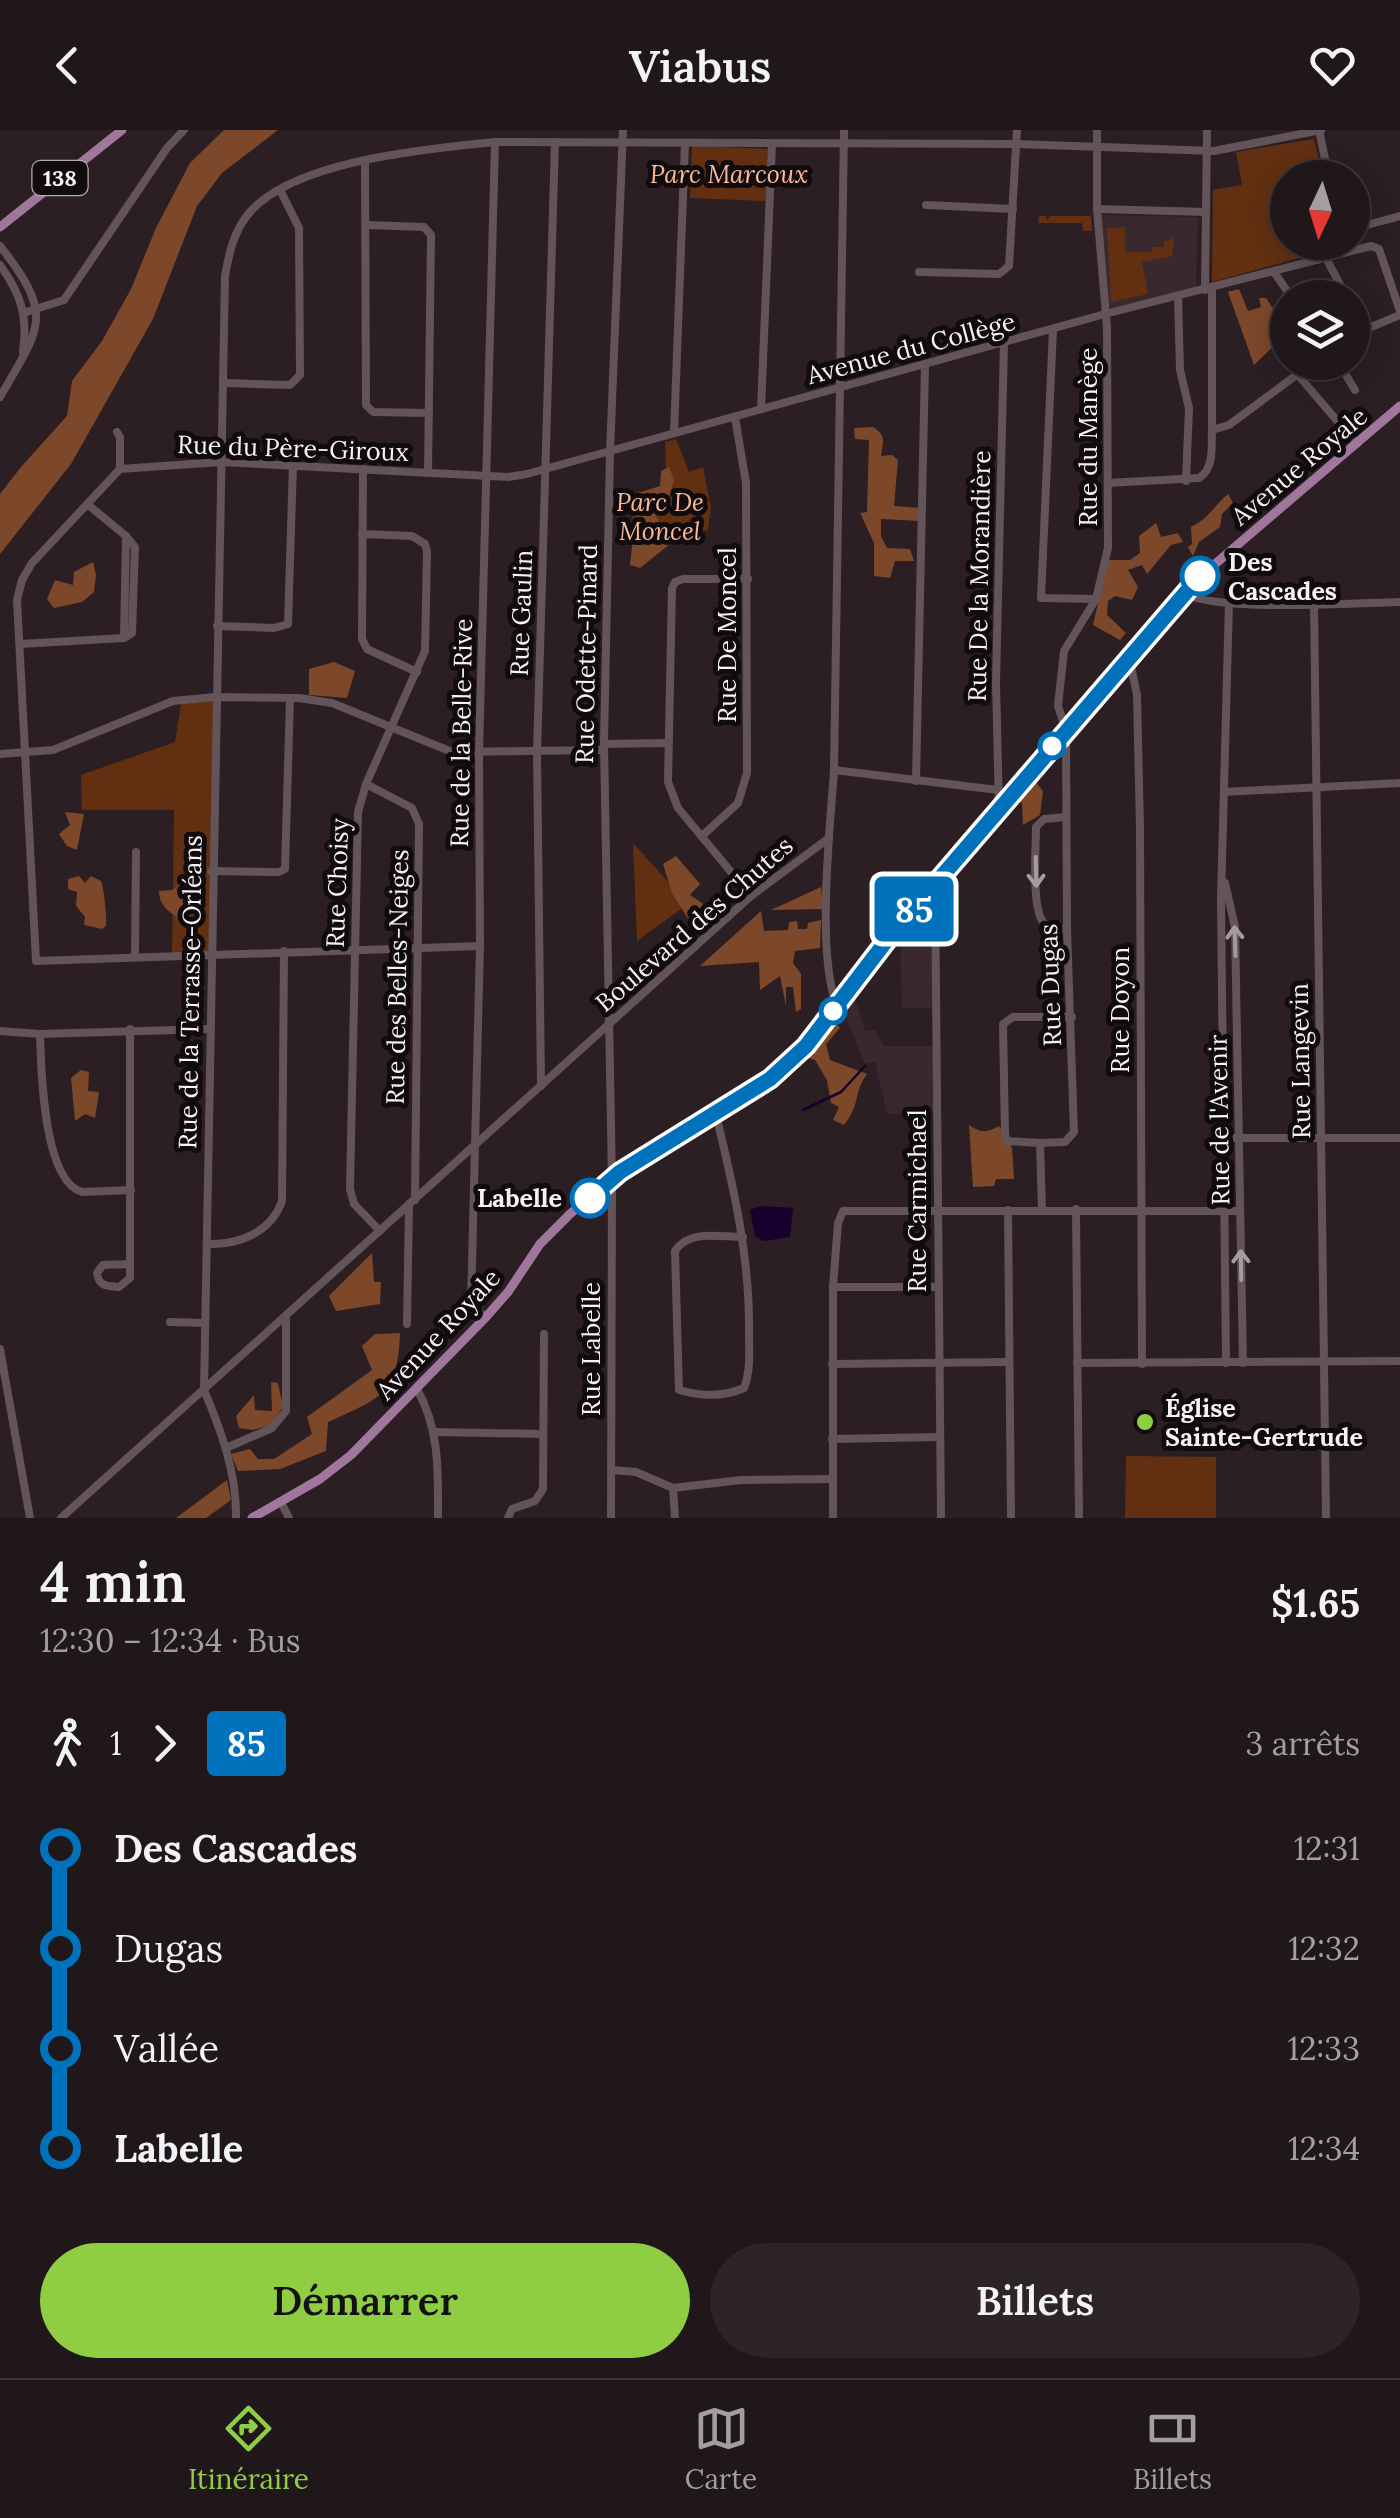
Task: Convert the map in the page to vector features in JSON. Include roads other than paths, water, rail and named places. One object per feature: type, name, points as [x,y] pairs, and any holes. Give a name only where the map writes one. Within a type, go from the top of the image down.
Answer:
[{"type":"main road","name":"138","points":[[0,227],[122,130]]},
{"type":"main road","name":"Avenue Royale","points":[[252,1518],[350,1456],[486,1317],[540,1244],[612,1180],[770,1079],[806,1046],[998,809],[1200,576],[1400,406]]},
{"type":"street","points":[[26,312],[64,300],[167,148],[184,130]]},
{"type":"street","name":"Rue Odette-Pinard","points":[[612,1180],[604,747],[610,452],[623,130]]},
{"type":"street","points":[[696,142],[697,130]]},
{"type":"street","name":"Boulevard des Chutes","points":[[61,1518],[751,896],[829,838],[834,770],[844,130]]},
{"type":"street","points":[[919,272],[998,274],[1009,266],[1017,130]]},
{"type":"street","name":"Rue du Manège","points":[[1066,730],[1058,706],[1064,651],[1096,599],[1108,548],[1105,314],[1097,130]]},
{"type":"street","points":[[1108,483],[1186,480],[1206,474],[1212,430],[1207,130]]},
{"type":"street","points":[[1320,130],[1326,160]]},
{"type":"street","name":"Rue de la Terrasse-Orléans","points":[[236,1518],[226,1448],[204,1390],[225,276],[237,231],[250,212],[314,172],[430,148],[495,142],[1016,144],[1206,150],[1320,130]]},
{"type":"street","name":"Rue de la Belle-Rive","points":[[486,1317],[471,1305],[480,946],[479,753],[495,142]]},
{"type":"street","name":"Rue Gaulin","points":[[540,1086],[537,752],[556,142]]},
{"type":"street","points":[[674,433],[684,142]]},
{"type":"street","points":[[761,409],[772,144]]},
{"type":"street","points":[[365,162],[366,406],[373,412],[429,414]]},
{"type":"street","points":[[224,383],[290,385],[300,374],[299,228],[280,190]]},
{"type":"street","points":[[926,205],[1012,209]]},
{"type":"street","points":[[1098,209],[1206,212]]},
{"type":"street","points":[[1370,224],[1400,216]]},
{"type":"street","points":[[367,225],[424,226],[431,235],[428,473]]},
{"type":"street","points":[[0,246],[24,280],[38,310],[37,334],[0,397]]},
{"type":"street","name":"Avenue du Collège","points":[[1370,246],[1379,249],[1400,313]]},
{"type":"street","name":"Avenue du Collège","points":[[486,476],[508,477],[545,469],[1105,314],[1319,260]]},
{"type":"street","points":[[0,265],[26,312],[21,361]]},
{"type":"street","points":[[1274,272],[1280,280]]},
{"type":"street","points":[[1178,298],[1180,370],[1189,408],[1186,480]]},
{"type":"street","points":[[1370,326],[1400,313]]},
{"type":"street","points":[[1053,329],[1041,598],[1096,599]]},
{"type":"street","name":"Rue De la Morandière","points":[[998,809],[996,682],[1004,344]]},
{"type":"street","points":[[916,780],[925,365]]},
{"type":"street","points":[[1212,430],[1229,425],[1291,380]]},
{"type":"street","points":[[1302,380],[1357,444]]},
{"type":"street","points":[[1350,380],[1356,390]]},
{"type":"street","name":"Rue De Moncel","points":[[702,836],[738,802],[747,773],[746,482],[736,417]]},
{"type":"street","points":[[116,432],[120,437],[120,469],[32,563],[22,580],[18,600],[36,962],[480,946]]},
{"type":"street","name":"Rue du Père-Giroux","points":[[120,469],[222,462],[486,476]]},
{"type":"street","points":[[217,626],[274,628],[288,624],[293,465]]},
{"type":"street","points":[[363,469],[363,644],[417,672]]},
{"type":"street","points":[[20,644],[124,638],[132,633],[135,548],[88,504]]},
{"type":"street","name":"Rue Choisy","points":[[362,534],[412,536],[425,544],[426,645],[366,784],[358,812],[350,1189],[354,1204],[380,1231]]},
{"type":"street","points":[[748,579],[683,579],[672,588],[668,782],[678,808],[751,896]]},
{"type":"street","points":[[1186,594],[1196,599],[1229,602],[1400,602]]},
{"type":"street","name":"Rue de l'Avenir","points":[[1226,1363],[1221,898],[1229,602]]},
{"type":"street","name":"Rue Langevin","points":[[1314,603],[1326,1518]]},
{"type":"street","name":"Rue Doyon","points":[[1130,657],[1137,695],[1140,829],[1142,1364]]},
{"type":"street","points":[[0,754],[53,750],[173,700],[215,697],[332,702],[441,749],[479,753],[668,743]]},
{"type":"street","points":[[211,871],[279,872],[287,862],[290,698]]},
{"type":"street","name":"Rue Dugas","points":[[1040,1143],[1065,1142],[1074,1132],[1066,730]]},
{"type":"street","points":[[834,770],[998,790]]},
{"type":"street","name":"Rue des Belles-Neiges","points":[[366,784],[412,808],[418,816],[407,1324]]},
{"type":"street","points":[[1224,792],[1400,784]]},
{"type":"street","points":[[1065,817],[1044,820],[1036,827],[1036,861],[1041,920],[1048,926],[1067,930]]},
{"type":"street","points":[[829,838],[827,974],[837,1006]]},
{"type":"street","points":[[134,957],[136,852]]},
{"type":"street","name":"Rue de l'Avenir","points":[[1224,878],[1235,927],[1243,1363]]},
{"type":"street","name":"Rue Carmichael","points":[[936,884],[942,1518]]},
{"type":"street","points":[[207,1244],[248,1239],[275,1214],[282,1201],[284,952]]},
{"type":"street","points":[[1042,1210],[1040,1143],[1007,1142],[1004,1135],[1003,1024],[1013,1017],[1072,1017]]},
{"type":"street","points":[[130,1029],[131,1190],[130,1278],[125,1285],[103,1286],[99,1282],[97,1273],[103,1266],[130,1264]]},
{"type":"street","points":[[0,1032],[209,1029]]},
{"type":"street","points":[[40,1034],[42,1106],[64,1177],[82,1192],[131,1190]]},
{"type":"street","points":[[712,1114],[718,1123],[743,1237],[750,1290],[749,1375],[744,1388],[732,1394],[680,1390],[675,1251],[680,1242],[694,1236],[743,1237]]},
{"type":"street","points":[[1224,1138],[1400,1138]]},
{"type":"street","name":"Rue Labelle","points":[[611,1518],[612,1180]]},
{"type":"street","points":[[1008,1210],[1011,1518]]},
{"type":"street","points":[[1076,1210],[1079,1518]]},
{"type":"street","points":[[833,1518],[833,1287],[842,1211],[1240,1211]]},
{"type":"street","points":[[833,1287],[938,1287]]},
{"type":"street","points":[[226,1448],[272,1428],[286,1411],[286,1316]]},
{"type":"street","points":[[170,1322],[206,1323]]},
{"type":"street","points":[[508,1518],[512,1509],[540,1496],[544,1334]]},
{"type":"street","points":[[0,1349],[30,1518]]},
{"type":"street","points":[[1078,1363],[1400,1361]]},
{"type":"street","points":[[832,1364],[1010,1362]]},
{"type":"street","points":[[416,1389],[438,1450],[438,1518]]},
{"type":"street","points":[[434,1432],[543,1434]]},
{"type":"street","points":[[832,1439],[940,1437]]},
{"type":"street","points":[[611,1470],[636,1472],[673,1488],[741,1480],[832,1479]]},
{"type":"street","points":[[673,1488],[675,1518]]},
{"type":"street","points":[[281,1502],[288,1518]]},
{"type":"waterway","points":[[803,1110],[841,1092],[865,1066]]},
{"type":"place","name":"Des Cascades","points":[[1200,576]]},
{"type":"place","name":"Labelle","points":[[590,1198]]},
{"type":"place","name":"Église Sainte-Gertrude","points":[[1145,1422]]},
{"type":"park label","name":"Parc Marcoux","points":[[729,174]]},
{"type":"park label","name":"Parc De Moncel","points":[[660,516]]}]
